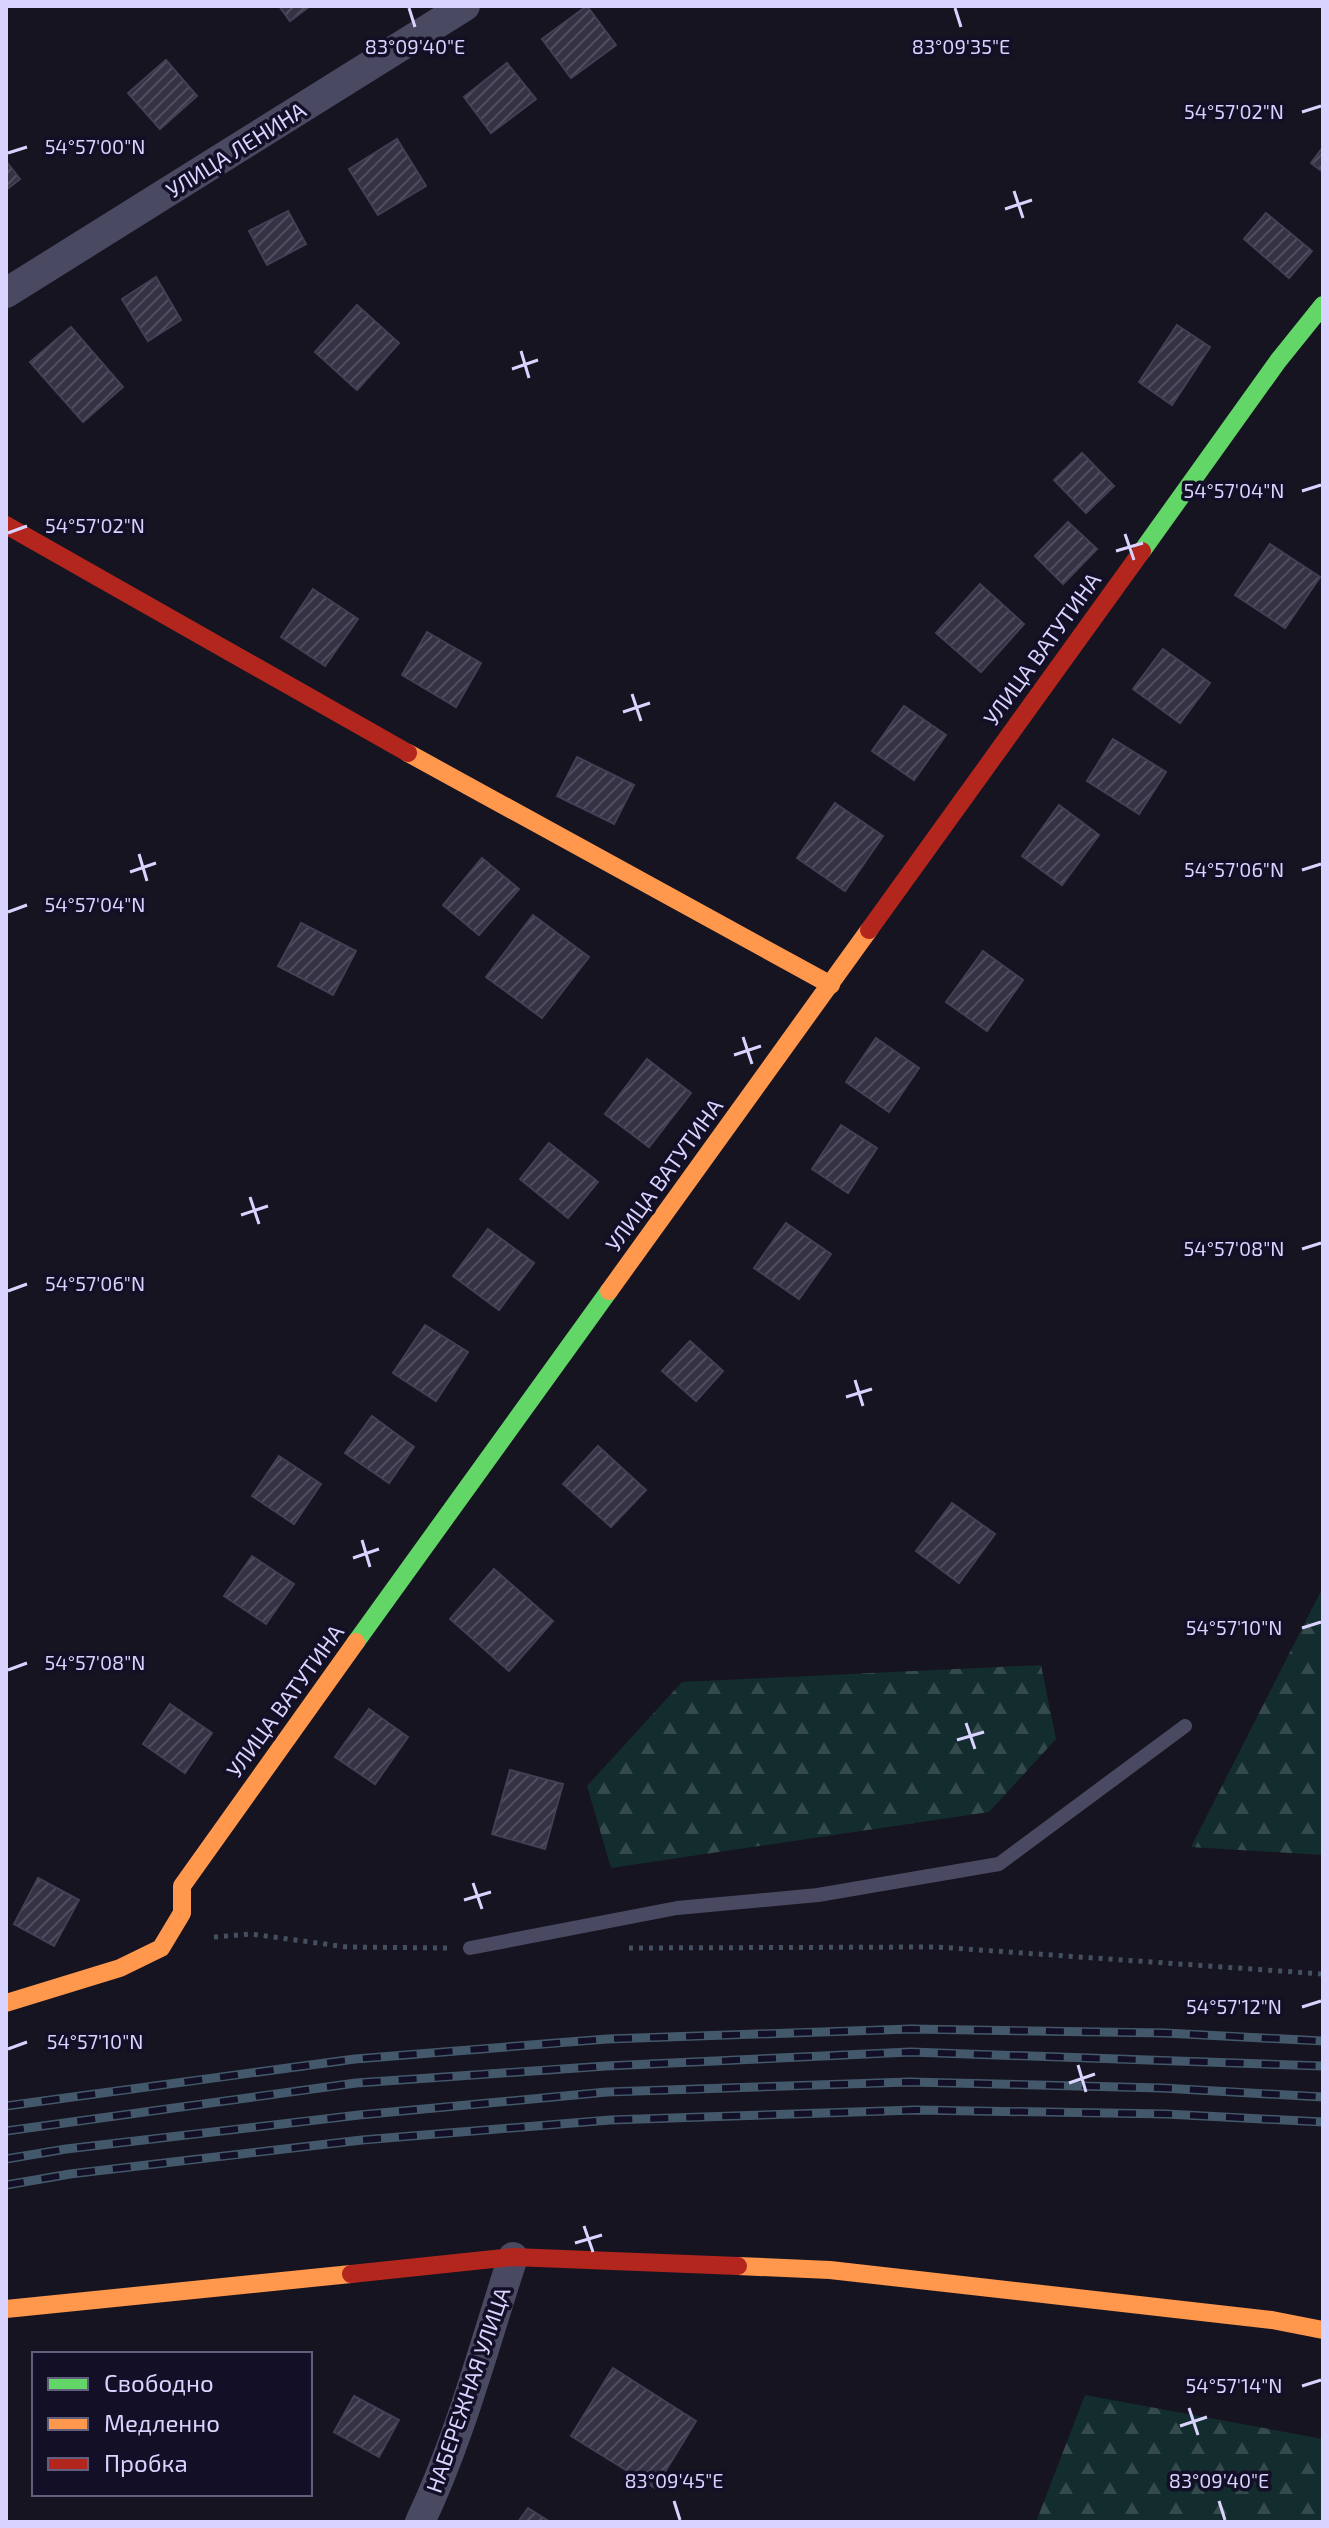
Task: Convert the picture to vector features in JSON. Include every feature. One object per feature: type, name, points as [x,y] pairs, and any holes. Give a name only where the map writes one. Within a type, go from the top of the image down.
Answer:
[{"type":"street","name":"УЛИЦА ЛЕНИНА","points":[[6,293],[465,6]]},
{"type":"street","name":"УЛИЦА ВАТУТИНА","points":[[169,1935],[182,1913],[182,1886],[1278,361],[1323,305]]},
{"type":"street","points":[[6,525],[528,821],[831,985]]},
{"type":"street","points":[[6,2003],[120,1968],[161,1948],[169,1935]]},
{"type":"street","points":[[6,2309],[513,2257],[830,2270],[1272,2320],[1323,2330]]},
{"type":"street","name":"НАБЕРЕЖНАЯ УЛИЦА","points":[[420,2522],[460,2420],[513,2257]]},
{"type":"lane","points":[[470,1948],[677,1908],[818,1895],[999,1864],[1185,1726]]},
{"type":"path","points":[[169,1935],[207,1938],[251,1934],[347,1947],[470,1948]]},
{"type":"path","points":[[626,1948],[937,1947],[1323,1974]]},
{"type":"green space","points":[[1323,1587],[1323,1855],[1191,1847]]},
{"type":"green space","points":[[1041,1665],[1056,1739],[989,1812],[611,1868],[587,1786],[682,1682]]},
{"type":"green space","points":[[1085,2395],[1323,2439],[1323,2522],[1036,2522]]},
{"type":"building","points":[[279,6],[310,6],[290,21]]},
{"type":"building","points":[[587,6],[616,45],[571,78],[542,39]]},
{"type":"building","points":[[166,60],[197,96],[160,129],[128,93]]},
{"type":"building","points":[[507,63],[536,99],[491,133],[464,97]]},
{"type":"building","points":[[397,139],[426,186],[378,215],[349,169]]},
{"type":"building","points":[[1323,147],[1323,172],[1311,163]]},
{"type":"building","points":[[6,161],[20,179],[6,190]]},
{"type":"building","points":[[288,211],[306,244],[267,265],[249,231]]},
{"type":"building","points":[[1266,213],[1312,251],[1289,278],[1244,239]]},
{"type":"building","points":[[156,277],[181,320],[148,341],[122,299]]},
{"type":"building","points":[[357,305],[399,343],[357,390],[315,352]]},
{"type":"building","points":[[1177,325],[1210,347],[1172,405],[1139,382]]},
{"type":"building","points":[[71,327],[123,387],[83,422],[30,362]]},
{"type":"building","points":[[1082,453],[1114,486],[1086,513],[1054,480]]},
{"type":"building","points":[[1068,522],[1097,549],[1063,584],[1035,556]]},
{"type":"building","points":[[1270,544],[1320,577],[1285,628],[1235,595]]},
{"type":"building","points":[[980,584],[1024,624],[981,672],[936,633]]},
{"type":"building","points":[[313,589],[358,619],[325,666],[281,637]]},
{"type":"building","points":[[427,632],[481,663],[456,707],[402,675]]},
{"type":"building","points":[[1163,649],[1210,683],[1180,723],[1133,689]]},
{"type":"building","points":[[904,706],[946,735],[914,780],[872,751]]},
{"type":"building","points":[[1113,739],[1166,772],[1139,814],[1087,781]]},
{"type":"building","points":[[577,757],[634,785],[614,824],[557,796]]},
{"type":"building","points":[[835,803],[883,836],[845,891],[797,858]]},
{"type":"building","points":[[1059,805],[1099,835],[1062,885],[1022,856]]},
{"type":"building","points":[[482,858],[519,889],[479,935],[443,905]]},
{"type":"building","points":[[533,915],[589,957],[542,1018],[486,977]]},
{"type":"building","points":[[301,923],[356,951],[333,995],[278,966]]},
{"type":"building","points":[[983,951],[1023,980],[987,1031],[946,1002]]},
{"type":"building","points":[[876,1038],[919,1068],[889,1112],[846,1082]]},
{"type":"building","points":[[647,1059],[691,1093],[649,1147],[605,1114]]},
{"type":"building","points":[[841,1125],[877,1148],[848,1193],[812,1169]]},
{"type":"building","points":[[549,1143],[598,1182],[568,1218],[520,1179]]},
{"type":"building","points":[[786,1223],[831,1254],[799,1299],[754,1268]]},
{"type":"building","points":[[488,1229],[534,1263],[499,1310],[453,1276]]},
{"type":"building","points":[[425,1325],[468,1352],[436,1401],[393,1373]]},
{"type":"building","points":[[690,1341],[723,1371],[696,1401],[662,1371]]},
{"type":"building","points":[[372,1416],[414,1447],[389,1483],[345,1453]]},
{"type":"building","points":[[598,1446],[646,1490],[611,1527],[563,1484]]},
{"type":"building","points":[[279,1456],[321,1484],[294,1524],[252,1496]]},
{"type":"building","points":[[952,1503],[995,1534],[959,1583],[916,1551]]},
{"type":"building","points":[[252,1556],[294,1584],[266,1624],[224,1596]]},
{"type":"building","points":[[494,1569],[553,1621],[509,1671],[450,1619]]},
{"type":"building","points":[[170,1704],[212,1733],[185,1773],[143,1744]]},
{"type":"building","points":[[369,1709],[408,1737],[375,1784],[335,1757]]},
{"type":"building","points":[[510,1770],[563,1784],[545,1849],[492,1834]]},
{"type":"building","points":[[38,1878],[79,1900],[54,1946],[14,1924]]},
{"type":"building","points":[[613,2368],[696,2421],[655,2488],[571,2436]]},
{"type":"building","points":[[354,2396],[399,2420],[379,2457],[334,2432]]},
{"type":"building","points":[[528,2508],[550,2522],[518,2522]]},
{"type":"railway","points":[[6,2106],[355,2059],[607,2039],[911,2029],[1165,2033],[1323,2041]]},
{"type":"railway","points":[[6,2131],[356,2083],[606,2066],[910,2052],[1323,2066]]},
{"type":"railway","points":[[6,2159],[66,2149],[359,2115],[607,2092],[909,2082],[1162,2088],[1323,2097]]},
{"type":"railway","points":[[6,2185],[70,2174],[362,2140],[610,2120],[916,2110],[1166,2114],[1323,2122]]},
{"type":"traffic: fast","points":[[1142,551],[1278,361],[1323,305]]},
{"type":"traffic: fast","points":[[356,1642],[609,1291]]},
{"type":"traffic: slow","points":[[408,753],[831,985]]},
{"type":"traffic: slow","points":[[609,1291],[869,930]]},
{"type":"traffic: slow","points":[[6,2003],[120,1968],[161,1948],[182,1913],[182,1886],[356,1642]]},
{"type":"traffic: slow","points":[[738,2266],[830,2270],[1272,2320],[1323,2330]]},
{"type":"traffic: slow","points":[[6,2309],[351,2274]]},
{"type":"traffic: jam","points":[[6,525],[408,753]]},
{"type":"traffic: jam","points":[[869,930],[1142,551]]},
{"type":"traffic: jam","points":[[351,2274],[513,2257],[738,2266]]}]
